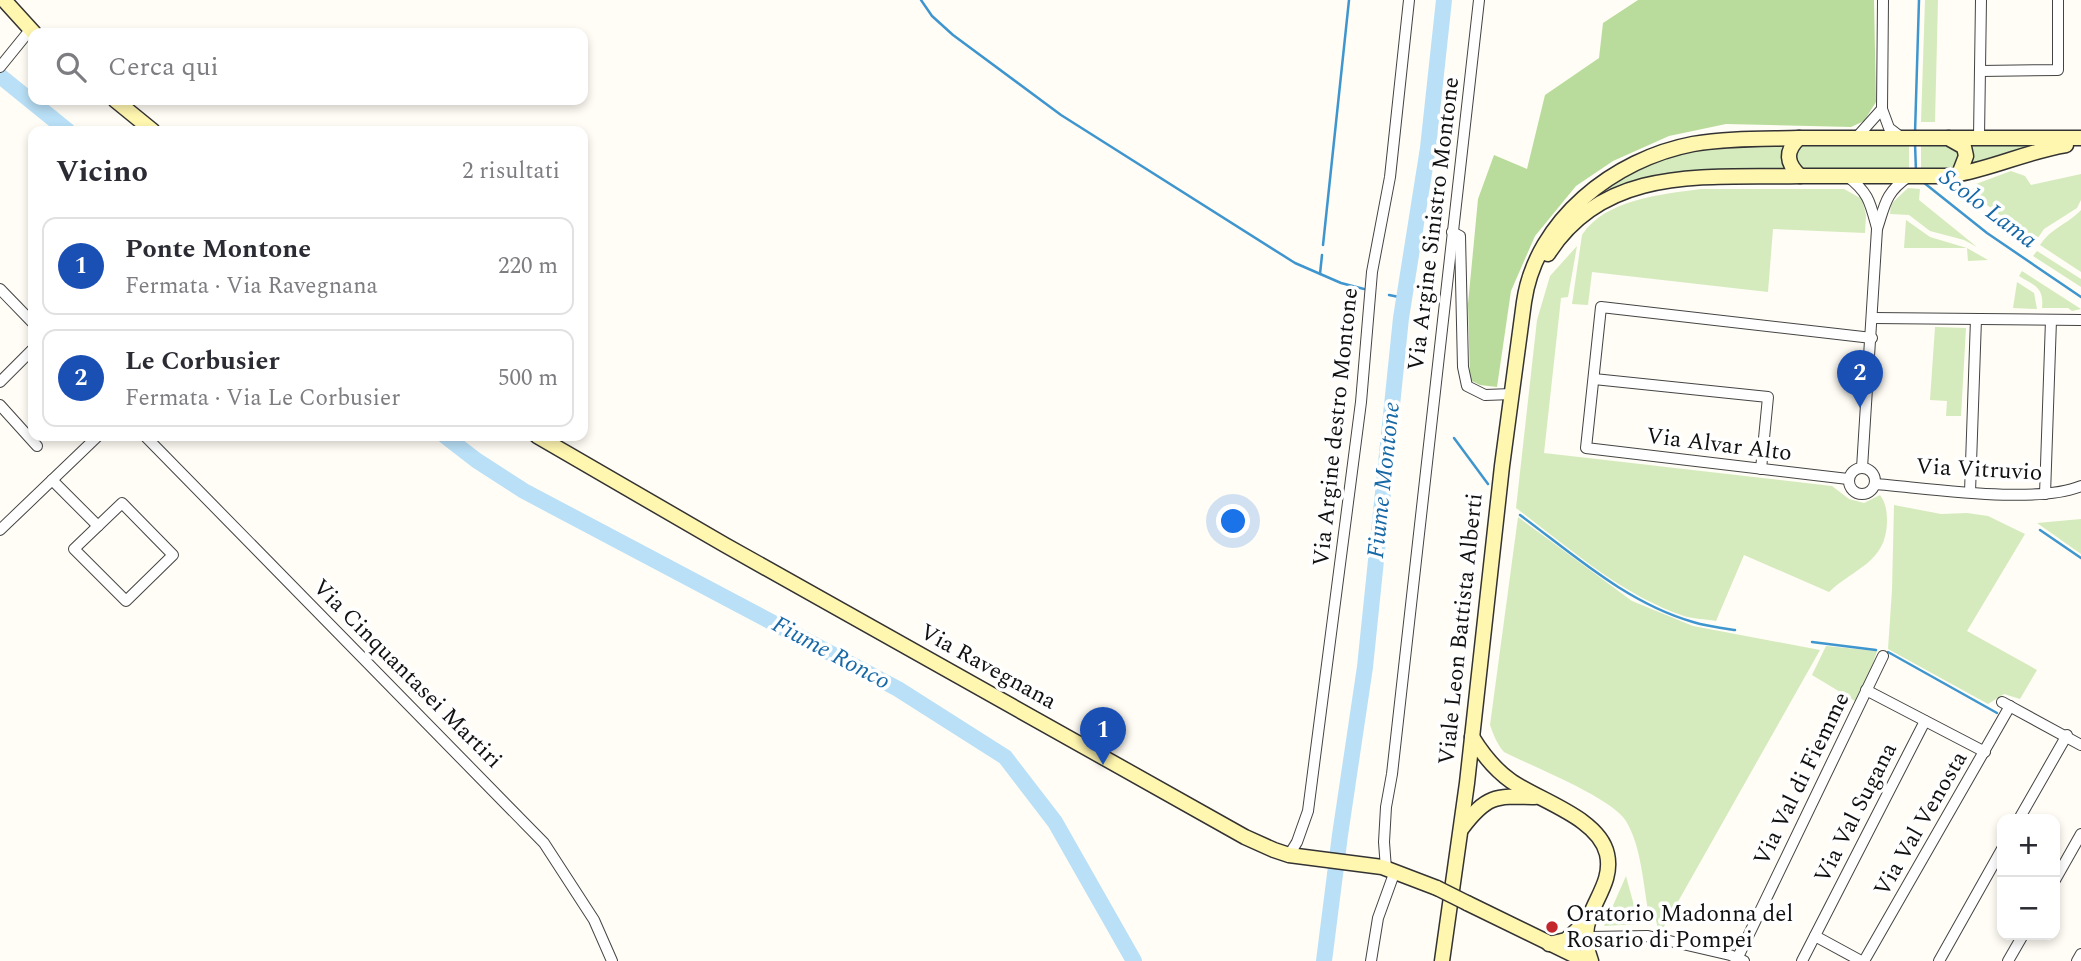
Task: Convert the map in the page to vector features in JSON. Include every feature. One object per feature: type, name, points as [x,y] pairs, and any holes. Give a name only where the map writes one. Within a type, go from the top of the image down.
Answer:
[{"type":"main road","points":[[4,0],[28,33]]},
{"type":"main road","points":[[121,105],[147,126]]},
{"type":"main road","points":[[1799,138],[1791,145],[1788,159],[1791,168],[1800,176]]},
{"type":"main road","points":[[1902,138],[2081,140]]},
{"type":"main road","name":"Viale Leon Battista Alberti","points":[[1443,954],[1467,780],[1524,302],[1527,282],[1539,253],[1571,209],[1610,178],[1648,157],[1694,144],[1744,139],[1902,138]]},
{"type":"main road","points":[[1948,138],[1964,147],[1966,156],[1959,174]]},
{"type":"main road","points":[[1909,177],[1959,174],[2039,149],[2081,140]]},
{"type":"main road","name":"Viale Leon Battista Alberti","points":[[1524,302],[1549,254],[1575,221],[1623,192],[1647,184],[1680,179],[1909,177]]},
{"type":"main road","name":"Via Ravegnana","points":[[546,441],[725,545],[1245,837],[1274,850],[1297,856],[1387,869],[1437,888],[1589,961]]},
{"type":"main road","points":[[1472,737],[1493,767],[1536,797],[1584,821],[1603,841],[1607,854],[1607,879],[1587,921],[1566,940],[1549,944]]},
{"type":"main road","points":[[1489,800],[1478,793],[1467,780],[1480,770],[1493,767]]},
{"type":"main road","points":[[1460,831],[1475,811],[1489,800],[1513,796],[1536,797]]},
{"type":"main road","points":[[1587,921],[1589,961]]},
{"type":"main road","points":[[1443,954],[1452,961]]},
{"type":"street","name":"Via Argine destro Montone","points":[[1297,856],[1297,842],[1308,811],[1361,402],[1372,272],[1390,177],[1409,0]]},
{"type":"street","name":"Via Argine Sinistro Montone","points":[[1387,869],[1384,842],[1386,807],[1392,774],[1479,0]]},
{"type":"street","points":[[1883,0],[1882,108],[1889,128],[1902,138]]},
{"type":"street","points":[[1979,137],[1981,0]]},
{"type":"street","points":[[1980,71],[2058,70],[2058,0]]},
{"type":"street","points":[[0,67],[28,35]]},
{"type":"street","points":[[1856,138],[1882,108]]},
{"type":"street","points":[[1847,176],[1861,186],[1869,197],[1877,229]]},
{"type":"street","points":[[1862,468],[1877,229],[1888,196],[1897,185],[1909,177]]},
{"type":"street","points":[[1452,232],[1460,236],[1463,367],[1467,386],[1485,395],[1512,394]]},
{"type":"street","points":[[0,289],[28,318]]},
{"type":"street","points":[[1761,469],[1769,397],[1594,379],[1601,307],[1872,338]]},
{"type":"street","points":[[1873,317],[2081,320]]},
{"type":"street","points":[[1970,492],[1976,318]]},
{"type":"street","points":[[2045,494],[2051,320]]},
{"type":"street","points":[[0,382],[28,354]]},
{"type":"street","name":"Via Alvar Alto","points":[[1594,379],[1586,448],[1848,478]]},
{"type":"street","points":[[0,405],[28,436]]},
{"type":"street","points":[[32,441],[37,446]]},
{"type":"street","points":[[0,530],[93,441]]},
{"type":"street","name":"Via Cinquantasei Martiri","points":[[150,441],[544,843],[594,920],[612,961]]},
{"type":"street","points":[[1862,468],[1872,472],[1875,484],[1867,494],[1859,495],[1849,487],[1848,478],[1852,472],[1862,468]]},
{"type":"street","points":[[52,480],[98,526]]},
{"type":"street","name":"Via Vitruvio","points":[[1875,484],[1970,492],[2045,494],[2081,486]]},
{"type":"street","points":[[122,503],[173,555],[126,601],[74,549],[98,526],[122,503]]},
{"type":"street","name":"Via Val di Fiemme","points":[[1741,959],[1883,656]]},
{"type":"street","points":[[1866,690],[1985,752]]},
{"type":"street","name":"Via Val Venosta","points":[[1863,961],[1985,752],[2006,704],[2067,735]]},
{"type":"street","name":"Via Val Sugana","points":[[1802,961],[1925,720]]},
{"type":"street","points":[[2022,814],[2067,735],[2081,745]]},
{"type":"street","points":[[2057,877],[2081,834]]},
{"type":"street","points":[[1939,961],[1997,858]]},
{"type":"street","points":[[1371,961],[1387,869]]},
{"type":"street","points":[[1591,937],[1648,936],[1741,959]]},
{"type":"street","points":[[1815,936],[1863,961]]},
{"type":"street","points":[[2008,961],[2021,940]]},
{"type":"street","points":[[2077,961],[2081,954]]},
{"type":"green space","points":[[1638,0],[1874,0],[1876,102],[1864,121],[1851,127],[1726,124],[1669,136],[1613,161],[1576,186],[1535,236],[1511,291],[1497,387],[1480,385],[1470,380],[1468,304],[1478,199],[1494,155],[1527,169],[1545,95],[1599,58],[1603,23]]},
{"type":"green space","points":[[1925,0],[1938,0],[1935,122],[1921,122]]},
{"type":"green space","points":[[1789,142],[1788,171],[1656,176],[1610,191],[1607,185],[1646,164],[1685,151]]},
{"type":"green space","points":[[1804,143],[1909,143],[1909,172],[1803,171],[1798,168],[1795,151]]},
{"type":"green space","points":[[1921,143],[1950,143],[1962,155],[1956,170],[1921,171]]},
{"type":"green space","points":[[1967,143],[2041,144],[1968,170],[1971,154]]},
{"type":"green space","points":[[2011,171],[2025,176],[2031,185],[2081,174],[2081,200],[2077,208],[2044,229],[2035,242],[1974,195],[1972,190],[1976,184]]},
{"type":"green space","points":[[1908,188],[1920,189],[1919,200],[1977,247],[1964,240],[1930,231],[1909,215],[1890,214],[1891,204]]},
{"type":"green space","points":[[1701,189],[1844,189],[1862,199],[1866,215],[1865,233],[1773,229],[1768,292],[1592,272],[1588,305],[1572,304],[1582,235],[1592,223],[1605,213],[1636,200]]},
{"type":"green space","points":[[2081,210],[2081,272],[2040,245],[2049,234]]},
{"type":"green space","points":[[1906,220],[1930,237],[1967,248],[1904,248]]},
{"type":"green space","points":[[1577,246],[1568,297],[1561,298],[1544,453],[1832,486],[1849,499],[1864,503],[1880,495],[1884,501],[1887,522],[1885,536],[1875,556],[1829,592],[1744,555],[1716,621],[1691,618],[1661,607],[1617,583],[1516,508],[1537,320],[1550,276]]},
{"type":"green space","points":[[1967,248],[1988,260],[1968,261]]},
{"type":"green space","points":[[2037,251],[2081,279],[2081,287],[2033,256]]},
{"type":"green space","points":[[2022,271],[2081,309],[2072,311],[2068,308],[2042,308],[2040,291],[2019,276]]},
{"type":"green space","points":[[2017,282],[2034,293],[2037,309],[2013,308]]},
{"type":"green space","points":[[1935,327],[1966,328],[1961,416],[1946,416],[1947,401],[1930,400]]},
{"type":"green space","points":[[1894,505],[1941,514],[1967,513],[1988,516],[2025,534],[1967,631],[2037,670],[2020,699],[2004,694],[1988,704],[1888,649]]},
{"type":"green space","points":[[1518,517],[1632,601],[1693,626],[1820,650],[1662,930],[1658,929],[1655,916],[1649,915],[1639,855],[1626,821],[1618,812],[1588,792],[1504,752],[1490,725]]},
{"type":"green space","points":[[2081,519],[2081,554],[2037,523]]},
{"type":"green space","points":[[1826,646],[1877,651],[1855,701],[1812,675]]},
{"type":"green space","points":[[1626,876],[1639,924],[1604,926]]},
{"type":"waterway","points":[[921,0],[932,16],[953,35],[1061,115],[1295,263],[1341,283],[1364,289]]},
{"type":"waterway","points":[[1323,245],[1349,0]]},
{"type":"waterway","name":"Fiume Montone","points":[[1324,961],[1365,667],[1401,318],[1428,148],[1444,0]]},
{"type":"waterway","name":"Scolo Lama","points":[[1915,133],[1919,0]]},
{"type":"waterway","name":"Fiume Ronco","points":[[0,76],[28,99]]},
{"type":"waterway","name":"Fiume Ronco","points":[[36,105],[62,126]]},
{"type":"waterway","name":"Scolo Lama","points":[[1915,143],[1916,172]]},
{"type":"waterway","name":"Scolo Lama","points":[[1923,182],[1987,233],[2081,297]]},
{"type":"waterway","points":[[1320,274],[1322,255]]},
{"type":"waterway","points":[[1389,295],[1404,298]]},
{"type":"waterway","points":[[1454,438],[1488,484]]},
{"type":"waterway","name":"Fiume Ronco","points":[[451,441],[524,491],[898,689],[1005,757],[1055,822],[1134,961]]},
{"type":"waterway","points":[[1520,515],[1602,576],[1646,603],[1693,622],[1735,630]]},
{"type":"waterway","points":[[2040,530],[2081,558]]},
{"type":"waterway","points":[[1812,642],[1876,650]]},
{"type":"waterway","points":[[1888,652],[1997,713]]},
{"type":"place","name":"Le Corbusier","points":[[1860,408]]},
{"type":"place","name":"Ponte Montone","points":[[1103,765]]},
{"type":"place","name":"Oratorio Madonna del Rosario di Pompei","points":[[1552,927]]}]
